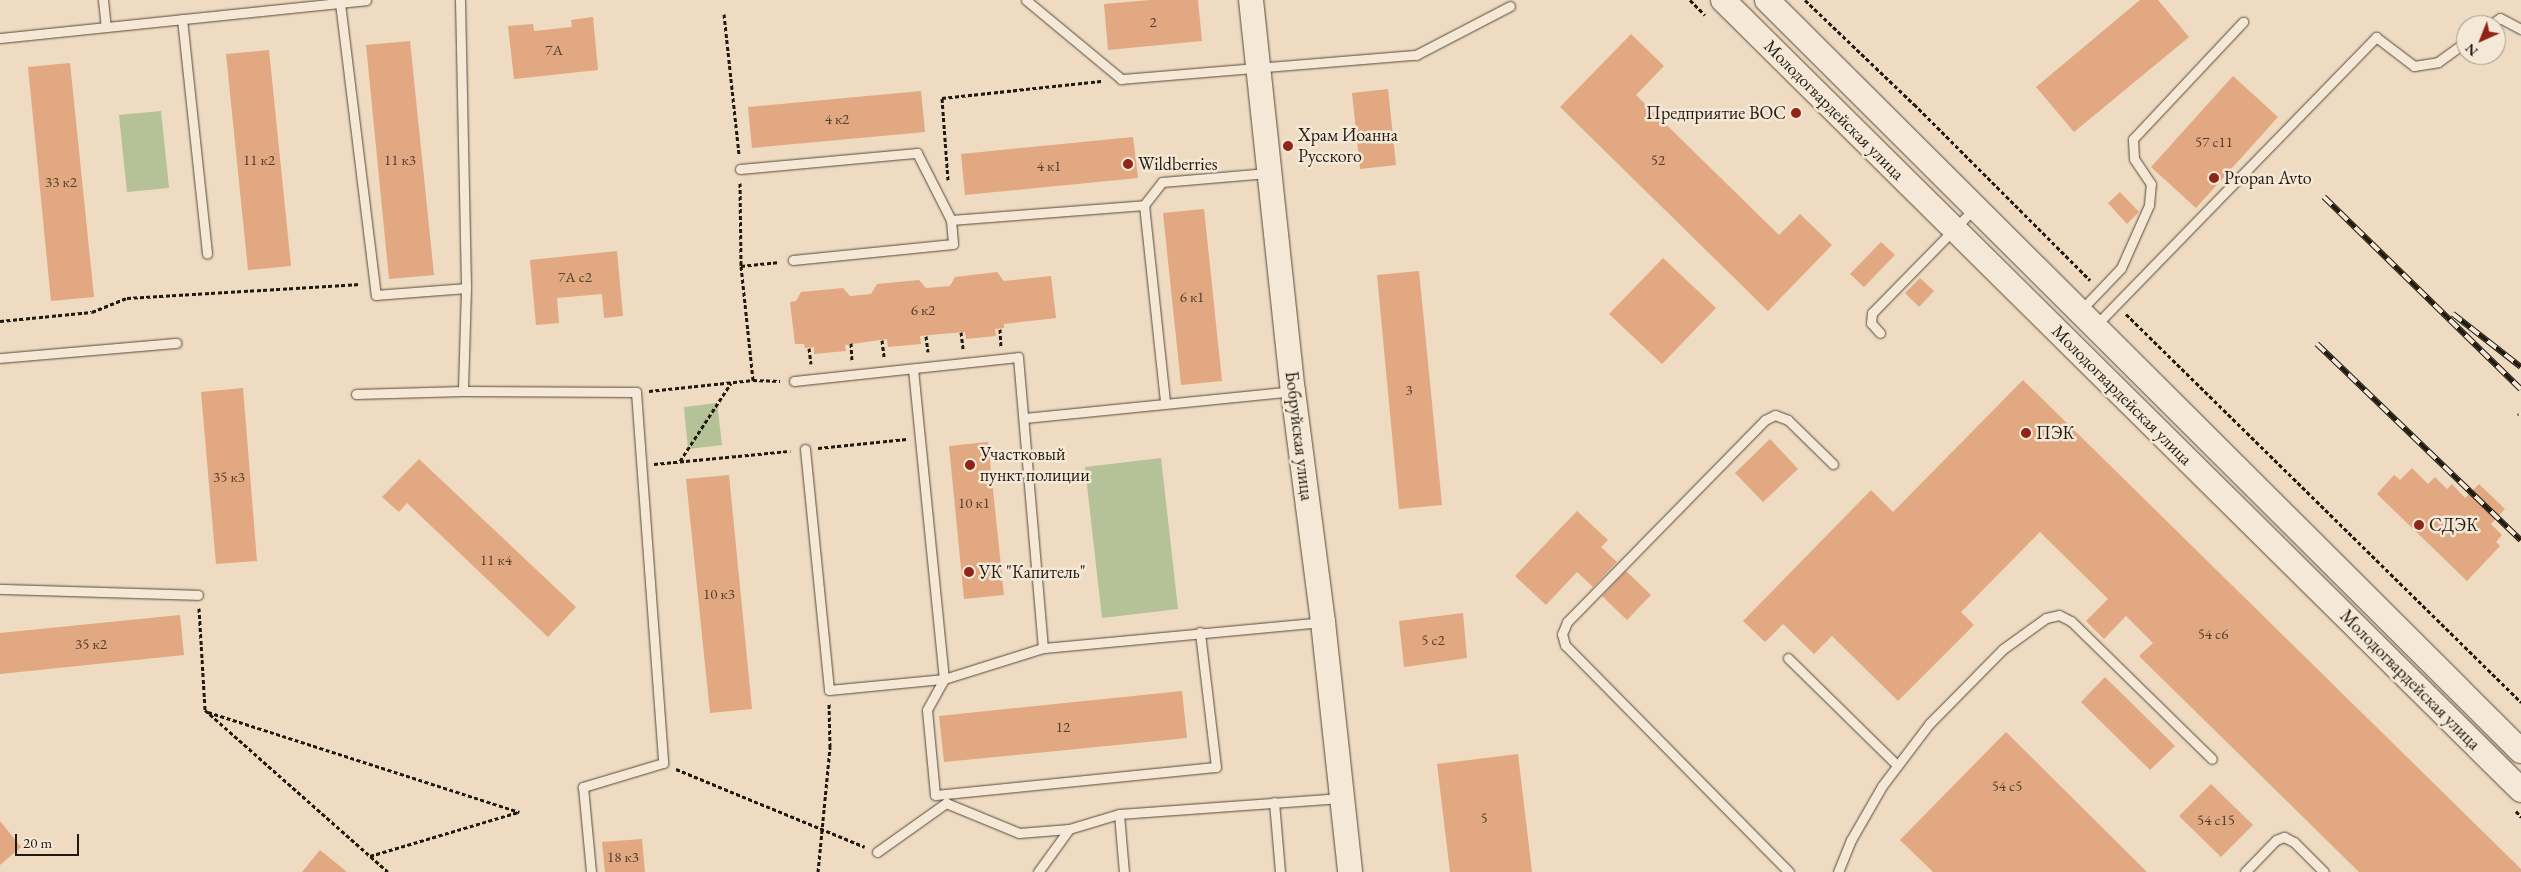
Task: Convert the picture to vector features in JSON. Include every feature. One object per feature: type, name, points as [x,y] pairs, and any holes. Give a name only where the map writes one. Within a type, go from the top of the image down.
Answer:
[{"type":"main road","name":"Бобруйская улица","points":[[1251,0],[1268,173],[1293,391],[1323,622],[1350,872]]},
{"type":"main road","name":"Молодогвардейская улица","points":[[1723,0],[2521,790]]},
{"type":"main road","name":"Молодогвардейская улица","points":[[1768,0],[2521,751]]},
{"type":"lane","points":[[103,0],[106,27]]},
{"type":"lane","points":[[0,38],[366,0]]},
{"type":"lane","points":[[460,0],[466,288],[463,391]]},
{"type":"lane","points":[[1026,0],[1121,79],[1416,55],[1510,6]]},
{"type":"lane","points":[[340,2],[376,294],[466,288]]},
{"type":"lane","points":[[182,19],[207,254]]},
{"type":"lane","points":[[2506,21],[2521,29]]},
{"type":"lane","points":[[2087,319],[2100,290],[2121,268],[2149,205],[2151,184],[2134,159],[2132,139],[2243,22]]},
{"type":"lane","points":[[2087,319],[2116,304],[2376,37],[2414,66],[2438,62],[2456,49]]},
{"type":"lane","points":[[740,169],[917,153],[951,220],[953,244],[793,260]]},
{"type":"lane","points":[[1164,403],[1144,205],[1162,182],[1268,173]]},
{"type":"lane","points":[[951,220],[1144,205]]},
{"type":"lane","points":[[1880,332],[1871,324],[1872,312],[1975,208]]},
{"type":"lane","points":[[0,358],[176,343]]},
{"type":"lane","points":[[794,381],[1018,357],[1043,648]]},
{"type":"lane","points":[[913,369],[944,679],[927,710],[936,795],[1216,767],[1200,632]]},
{"type":"lane","points":[[356,394],[463,391],[636,392],[663,763],[583,787],[591,872]]},
{"type":"lane","points":[[1024,418],[1293,391]]},
{"type":"lane","points":[[1789,872],[1565,645],[1562,634],[1567,622],[1765,420],[1775,414],[1788,420],[1832,464]]},
{"type":"lane","points":[[805,449],[829,690],[944,679],[1043,648],[1323,622]]},
{"type":"lane","points":[[0,589],[198,595]]},
{"type":"lane","points":[[1838,872],[1851,840],[1882,786],[1929,724],[2003,649],[2046,618],[2059,616],[2071,621],[2212,759]]},
{"type":"lane","points":[[1788,658],[1897,766]]},
{"type":"lane","points":[[877,852],[946,803],[1019,833],[1068,829],[1119,814],[1341,798]]},
{"type":"lane","points":[[1274,802],[1280,872]]},
{"type":"lane","points":[[1119,814],[1124,872]]},
{"type":"lane","points":[[1038,872],[1068,829]]},
{"type":"lane","points":[[2245,872],[2276,840],[2284,838],[2294,842],[2324,872]]},
{"type":"path","points":[[1805,0],[1914,104],[2100,290]]},
{"type":"path","points":[[724,14],[740,169],[741,266],[754,380]]},
{"type":"path","points":[[949,182],[942,98],[1121,79]]},
{"type":"path","points":[[741,266],[793,260]]},
{"type":"path","points":[[0,321],[92,312],[127,298],[374,284]]},
{"type":"path","points":[[2116,304],[2521,702]]},
{"type":"path","points":[[1000,329],[1002,346]]},
{"type":"path","points":[[961,332],[963,350]]},
{"type":"path","points":[[926,336],[928,354]]},
{"type":"path","points":[[882,340],[884,359]]},
{"type":"path","points":[[851,343],[853,362]]},
{"type":"path","points":[[809,348],[811,366]]},
{"type":"path","points":[[636,392],[754,380],[794,381]]},
{"type":"path","points":[[680,462],[731,382]]},
{"type":"path","points":[[641,466],[919,438]]},
{"type":"path","points":[[198,595],[205,710],[388,872]]},
{"type":"path","points":[[818,872],[830,747],[829,690]]},
{"type":"path","points":[[205,710],[519,812],[370,856]]},
{"type":"path","points":[[663,763],[877,852]]},
{"type":"green space","points":[[161,111],[169,188],[127,192],[119,115]]},
{"type":"green space","points":[[717,403],[722,445],[688,449],[684,407]]},
{"type":"green space","points":[[1161,458],[1178,609],[1102,618],[1085,467]]},
{"type":"building","points":[[1150,0],[1198,0],[1202,41],[1108,50],[1104,4]]},
{"type":"building","points":[[2140,0],[2158,0],[2189,37],[2074,132],[2036,87]]},
{"type":"building","points":[[593,17],[598,70],[514,79],[508,26],[533,24],[534,31],[572,27],[571,20]]},
{"type":"building","points":[[1631,34],[1664,66],[1636,95],[1779,235],[1800,214],[1832,245],[1768,311],[1560,107]]},
{"type":"building","points":[[410,41],[434,275],[389,279],[366,45]]},
{"type":"building","points":[[269,50],[291,266],[248,270],[226,54]]},
{"type":"building","points":[[70,63],[94,297],[51,301],[28,67]]},
{"type":"building","points":[[2233,76],[2278,117],[2196,208],[2151,167]]},
{"type":"building","points":[[1388,89],[1396,165],[1360,169],[1352,93]]},
{"type":"building","points":[[921,91],[925,132],[752,148],[748,107]]},
{"type":"building","points":[[1133,137],[1138,178],[965,195],[961,154]]},
{"type":"building","points":[[2120,192],[2139,212],[2127,224],[2108,203]]},
{"type":"building","points":[[1204,209],[1222,381],[1181,385],[1163,213]]},
{"type":"building","points":[[1881,242],[1895,255],[1864,287],[1850,274]]},
{"type":"building","points":[[617,251],[623,316],[604,318],[602,294],[557,298],[559,323],[536,325],[530,260]]},
{"type":"building","points":[[1663,258],[1716,308],[1662,364],[1609,314]]},
{"type":"building","points":[[1419,271],[1442,505],[1399,509],[1377,275]]},
{"type":"building","points":[[997,272],[1004,281],[1051,276],[1056,318],[1004,324],[1004,328],[995,329],[996,336],[966,339],[965,332],[920,336],[921,344],[888,347],[887,339],[845,345],[846,351],[814,354],[814,347],[805,348],[804,344],[795,344],[790,302],[796,301],[801,292],[843,288],[850,296],[871,294],[877,284],[919,280],[926,288],[950,286],[955,277]]},
{"type":"building","points":[[1920,278],[1934,291],[1919,307],[1905,293]]},
{"type":"building","points":[[2023,380],[2521,869],[2521,872],[2359,872],[2139,656],[2153,643],[2126,616],[2104,639],[2086,621],[2108,599],[2040,532],[1961,612],[1974,625],[1898,701],[1832,636],[1814,654],[1783,624],[1765,642],[1743,621],[1871,490],[1893,512]]},
{"type":"building","points":[[243,388],[257,561],[216,564],[201,392]]},
{"type":"building","points":[[1770,439],[1798,469],[1763,502],[1735,473]]},
{"type":"building","points":[[988,442],[1004,595],[964,599],[949,446]]},
{"type":"building","points":[[419,459],[576,607],[548,637],[407,503],[399,512],[382,497]]},
{"type":"building","points":[[2412,468],[2428,484],[2435,477],[2447,489],[2452,484],[2465,498],[2479,484],[2505,509],[2491,524],[2502,535],[2496,542],[2500,546],[2467,581],[2377,494],[2394,475],[2400,480]]},
{"type":"building","points":[[729,475],[752,709],[710,713],[686,479]]},
{"type":"building","points":[[1577,511],[1608,540],[1601,547],[1617,562],[1593,587],[1577,572],[1546,605],[1515,576]]},
{"type":"building","points":[[1626,571],[1651,595],[1627,620],[1602,596]]},
{"type":"building","points":[[1463,613],[1467,658],[1404,667],[1399,621]]},
{"type":"building","points":[[180,615],[184,655],[0,674],[0,633]]},
{"type":"building","points":[[2105,677],[2175,746],[2150,770],[2081,702]]},
{"type":"building","points":[[1182,691],[1187,738],[944,762],[939,716]]},
{"type":"building","points":[[2006,732],[2147,872],[1933,872],[1900,840]]},
{"type":"building","points":[[1518,754],[1532,872],[1450,872],[1437,764]]},
{"type":"building","points":[[2211,784],[2253,825],[2221,857],[2179,816]]},
{"type":"building","points":[[0,821],[21,847],[0,865]]},
{"type":"building","points":[[642,839],[645,872],[605,872],[602,842]]},
{"type":"building","points":[[320,850],[347,872],[302,872]]},
{"type":"railway","points":[[2324,197],[2521,389]]},
{"type":"railway","points":[[2453,314],[2521,367]]},
{"type":"railway","points":[[2317,344],[2521,540]]},
{"type":"place","name":"Предприятие ВОС","points":[[1796,113]]},
{"type":"place","name":"Храм Иоанна Русского","points":[[1288,146]]},
{"type":"place","name":"Wildberries","points":[[1128,164]]},
{"type":"place","name":"Propan Avto","points":[[2214,178]]},
{"type":"place","name":"ПЭК","points":[[2026,433]]},
{"type":"place","name":"Участковый пункт полиции","points":[[970,465]]},
{"type":"place","name":"СДЭК","points":[[2419,525]]},
{"type":"place","name":"УК \"Капитель\"","points":[[969,572]]}]
